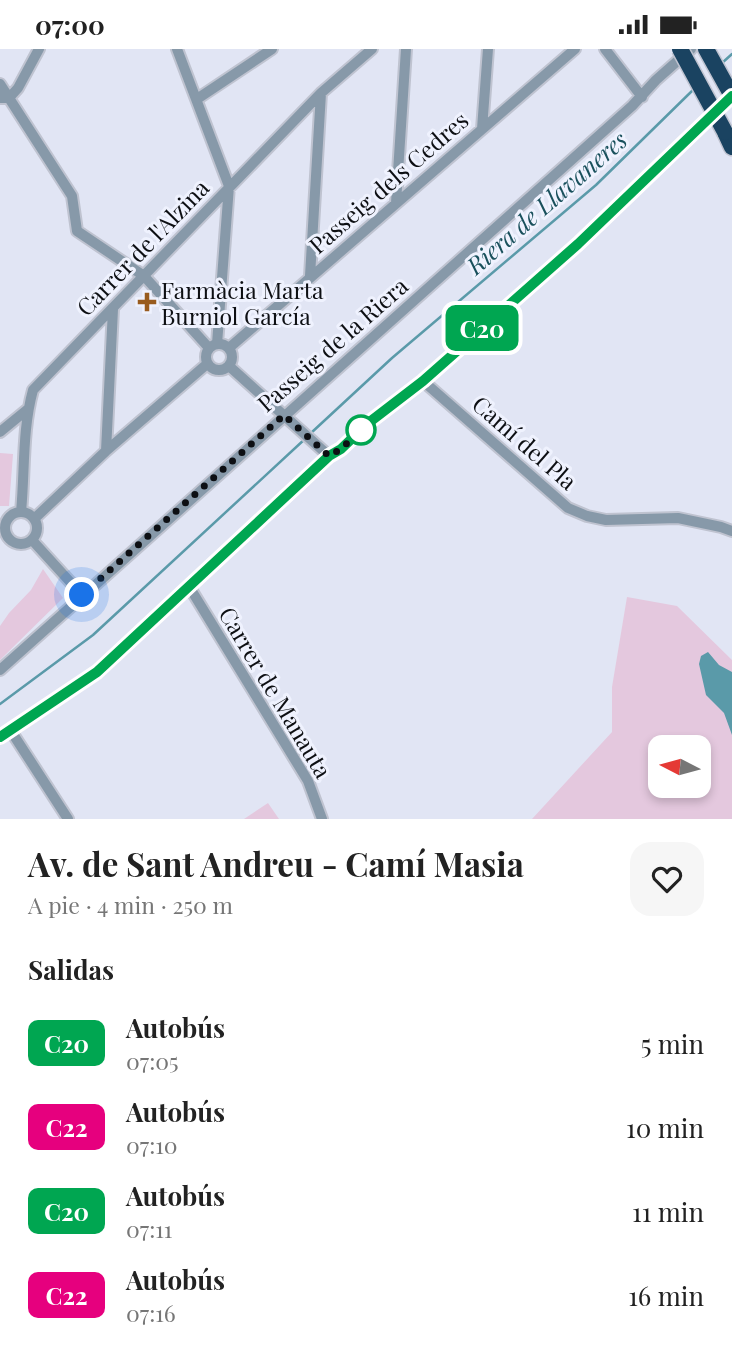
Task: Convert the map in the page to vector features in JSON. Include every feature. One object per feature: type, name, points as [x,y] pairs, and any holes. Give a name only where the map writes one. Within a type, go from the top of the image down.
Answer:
[{"type":"highway","points":[[680,49],[728,139]]},
{"type":"highway","points":[[706,49],[732,96]]},
{"type":"street","points":[[4,98],[18,88],[39,49]]},
{"type":"street","points":[[177,49],[229,186],[213,346],[205,355],[207,364]]},
{"type":"street","points":[[197,99],[272,49]]},
{"type":"street","name":"Carrer de l'Alzina","points":[[21,512],[25,473],[25,421],[33,390],[321,93],[372,49]]},
{"type":"street","points":[[396,203],[406,49]]},
{"type":"street","points":[[482,129],[488,49]]},
{"type":"street","name":"Passeig dels Cedres","points":[[229,348],[575,49]]},
{"type":"street","points":[[606,49],[642,97]]},
{"type":"street","name":"Passeig de la Riera","points":[[0,670],[642,97],[656,80],[691,49]]},
{"type":"street","points":[[0,84],[4,98],[72,196],[77,231],[144,276],[213,346],[229,348],[232,357],[229,366],[219,370],[207,364]]},
{"type":"street","points":[[310,277],[321,93]]},
{"type":"street","points":[[0,738],[97,672],[329,456],[423,381],[578,244],[726,106],[732,96]]},
{"type":"street","points":[[106,451],[113,309]]},
{"type":"street","points":[[34,519],[106,451],[207,364]]},
{"type":"street","points":[[229,366],[329,456]]},
{"type":"street","name":"Camí del Pla","points":[[423,381],[568,508],[606,520],[678,518],[732,531]]},
{"type":"street","points":[[0,432],[28,409]]},
{"type":"street","points":[[21,512],[34,519],[37,531],[32,540],[15,543],[3,530],[10,516],[21,512]]},
{"type":"street","points":[[32,540],[82,595]]},
{"type":"street","name":"Carrer de Manauta","points":[[190,588],[308,781],[322,819]]},
{"type":"street","points":[[10,731],[68,819]]},
{"type":"shaded area","points":[[0,453],[13,454],[9,506],[0,506]]},
{"type":"shaded area","points":[[43,569],[63,598],[0,660],[0,626],[31,590]]},
{"type":"shaded area","points":[[627,597],[677,606],[732,660],[732,819],[532,819],[612,732],[612,687]]},
{"type":"shaded area","points":[[268,803],[279,819],[244,819]]},
{"type":"water","points":[[708,652],[719,665],[732,672],[732,735],[724,713],[706,695],[699,664],[701,656]]},
{"type":"waterway","name":"Riera de Llavaneres","points":[[722,63],[732,54]]},
{"type":"waterway","name":"Riera de Llavaneres","points":[[311,433],[392,358],[596,185],[694,89]]},
{"type":"waterway","name":"Riera de Llavaneres","points":[[0,704],[93,635],[306,438]]},
{"type":"bus line","name":"C20","points":[[0,737],[97,672],[329,456],[423,381],[578,244],[732,96]]},
{"type":"place","name":"Farmàcia Marta Burniol García","points":[[147,302]]},
{"type":"route","points":[[82,595],[284,415],[329,456],[341,449],[361,430]]}]
